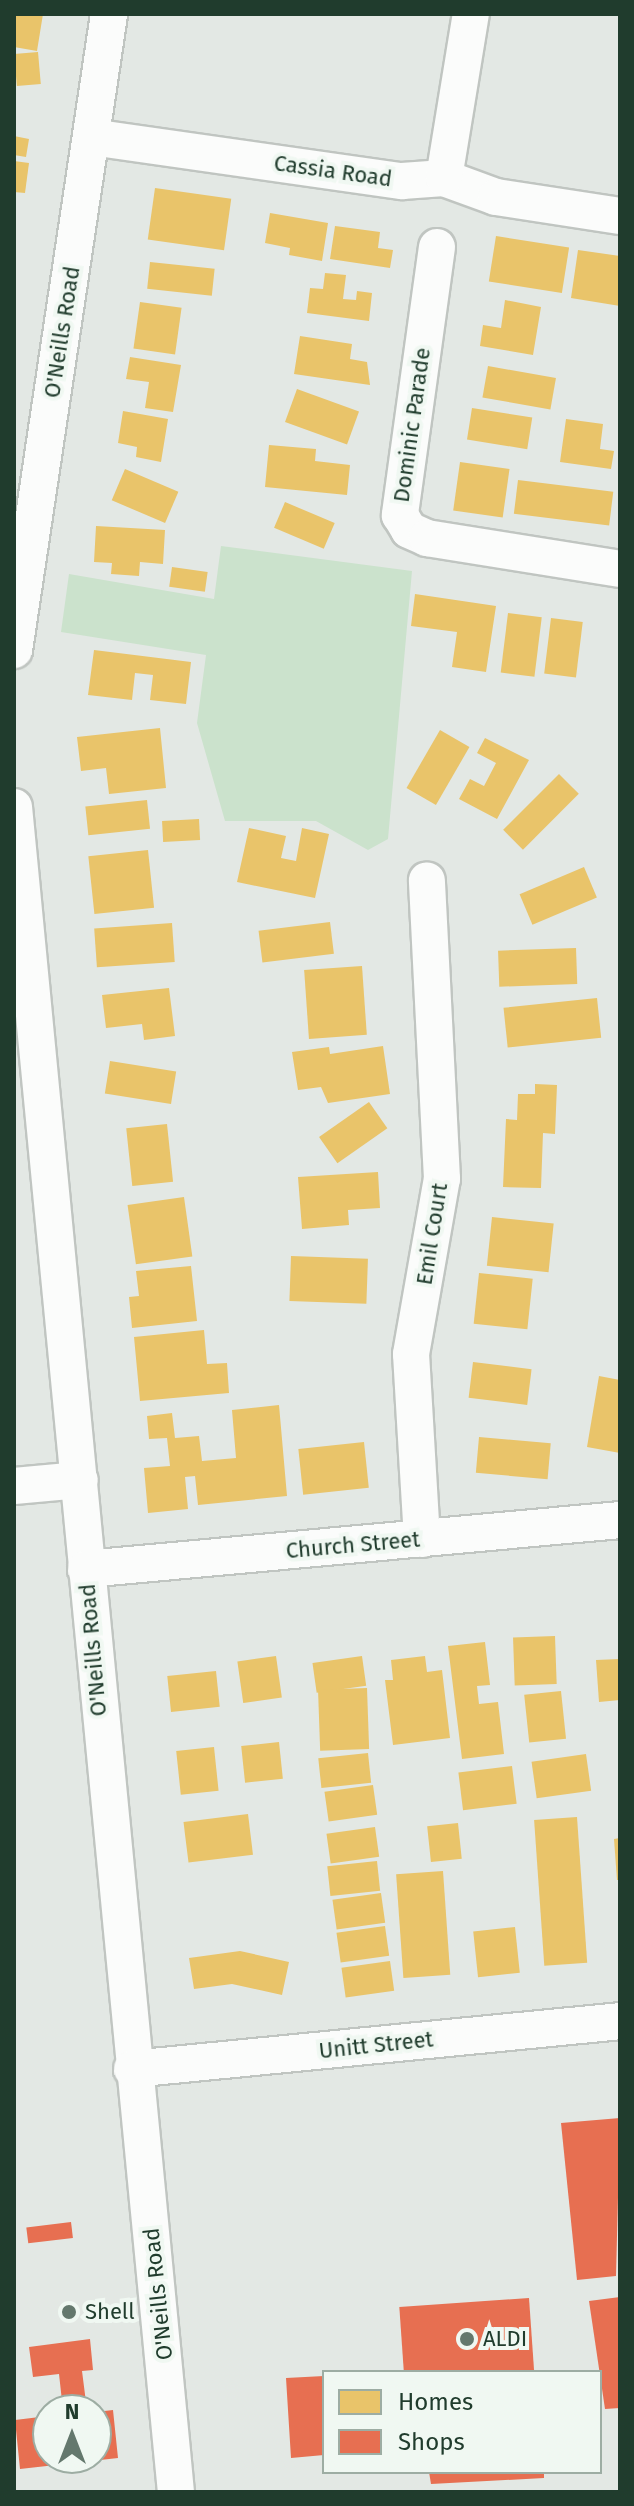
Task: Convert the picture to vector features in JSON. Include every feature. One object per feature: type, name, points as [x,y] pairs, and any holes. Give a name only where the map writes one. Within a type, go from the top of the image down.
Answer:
[{"type":"street","name":"O'Neills Road","points":[[14,650],[109,14]]},
{"type":"street","points":[[444,178],[471,14]]},
{"type":"street","name":"Cassia Road","points":[[91,137],[402,181],[444,178],[496,197],[620,216]]},
{"type":"street","name":"Dominic Parade","points":[[437,247],[400,515],[409,530],[427,538],[620,569]]},
{"type":"street","name":"O'Neills Road","points":[[14,807],[26,1021],[80,1480],[132,2069],[162,2308],[178,2484]]},
{"type":"street","name":"Emil Court","points":[[422,1539],[411,1354],[442,1179],[427,880]]},
{"type":"street","points":[[14,1486],[80,1480]]},
{"type":"street","name":"Church Street","points":[[86,1569],[620,1520]]},
{"type":"street","name":"Unitt Street","points":[[132,2069],[620,2021]]},
{"type":"green space","points":[[221,546],[412,571],[388,839],[368,850],[316,821],[225,821],[197,723],[206,655],[61,632],[69,574],[214,599]]},
{"type":"building: Homes","points":[[14,14],[43,14],[37,51],[14,47]]},
{"type":"building: Homes","points":[[38,52],[41,84],[17,86],[14,54]]},
{"type":"building: Homes","points":[[14,136],[29,139],[26,157],[14,155]]},
{"type":"building: Homes","points":[[14,161],[29,163],[25,193],[14,192]]},
{"type":"building: Homes","points":[[155,188],[231,199],[224,250],[148,239]]},
{"type":"building: Homes","points":[[270,213],[328,223],[322,261],[289,255],[290,248],[265,243]]},
{"type":"building: Homes","points":[[335,226],[380,232],[378,248],[393,250],[390,268],[330,259]]},
{"type":"building: Homes","points":[[496,236],[569,248],[562,293],[489,281]]},
{"type":"building: Homes","points":[[578,250],[620,256],[620,306],[571,298]]},
{"type":"building: Homes","points":[[150,262],[215,269],[212,296],[147,289]]},
{"type":"building: Homes","points":[[325,273],[346,275],[343,299],[356,300],[357,291],[372,293],[369,321],[307,313],[310,288],[323,289]]},
{"type":"building: Homes","points":[[505,300],[541,307],[533,355],[480,346],[483,325],[501,328]]},
{"type":"building: Homes","points":[[140,302],[182,308],[175,354],[133,349]]},
{"type":"building: Homes","points":[[300,336],[352,344],[350,359],[367,362],[370,385],[294,374]]},
{"type":"building: Homes","points":[[130,357],[181,365],[173,412],[145,408],[149,382],[126,379]]},
{"type":"building: Homes","points":[[488,366],[556,378],[550,409],[482,398]]},
{"type":"building: Homes","points":[[297,389],[359,412],[347,444],[285,422]]},
{"type":"building: Homes","points":[[472,408],[532,418],[527,449],[467,440]]},
{"type":"building: Homes","points":[[123,411],[168,419],[161,462],[136,457],[137,447],[118,443]]},
{"type":"building: Homes","points":[[566,419],[603,424],[600,449],[614,451],[611,469],[560,462]]},
{"type":"building: Homes","points":[[269,445],[316,449],[315,461],[350,465],[347,495],[265,487]]},
{"type":"building: Homes","points":[[460,462],[510,469],[503,517],[453,511]]},
{"type":"building: Homes","points":[[125,469],[178,492],[165,523],[112,500]]},
{"type":"building: Homes","points":[[518,480],[613,492],[609,525],[514,514]]},
{"type":"building: Homes","points":[[285,502],[335,523],[324,549],[274,528]]},
{"type":"building: Homes","points":[[96,526],[165,530],[163,564],[140,562],[139,576],[111,574],[112,563],[94,562]]},
{"type":"building: Homes","points":[[172,567],[208,572],[205,592],[169,587]]},
{"type":"building: Homes","points":[[415,594],[496,606],[486,672],[452,667],[457,632],[411,626]]},
{"type":"building: Homes","points":[[508,613],[542,617],[534,677],[501,673]]},
{"type":"building: Homes","points":[[551,618],[583,622],[576,677],[544,674]]},
{"type":"building: Homes","points":[[94,650],[191,662],[186,704],[150,700],[153,675],[135,673],[132,700],[88,695]]},
{"type":"building: Homes","points":[[160,728],[166,788],[109,794],[106,768],[81,771],[77,737]]},
{"type":"building: Homes","points":[[440,730],[469,747],[436,805],[406,788]]},
{"type":"building: Homes","points":[[485,738],[529,760],[497,819],[459,799],[470,779],[484,786],[496,763],[477,753]]},
{"type":"building: Homes","points":[[559,774],[579,794],[523,850],[503,830]]},
{"type":"building: Homes","points":[[147,800],[150,829],[88,835],[85,806]]},
{"type":"building: Homes","points":[[199,819],[200,840],[163,842],[162,821]]},
{"type":"building: Homes","points":[[249,828],[286,836],[281,858],[296,861],[302,828],[329,834],[315,898],[237,882]]},
{"type":"building: Homes","points":[[148,850],[154,908],[94,914],[88,856]]},
{"type":"building: Homes","points":[[584,867],[597,897],[532,925],[520,894]]},
{"type":"building: Homes","points":[[330,922],[334,954],[262,963],[259,931]]},
{"type":"building: Homes","points":[[172,923],[175,962],[97,967],[94,928]]},
{"type":"building: Homes","points":[[576,948],[577,984],[499,987],[498,951]]},
{"type":"building: Homes","points":[[362,966],[367,1035],[309,1039],[304,970]]},
{"type":"building: Homes","points":[[169,988],[175,1036],[144,1040],[142,1024],[106,1028],[102,995]]},
{"type":"building: Homes","points":[[597,998],[601,1038],[508,1048],[504,1008]]},
{"type":"building: Homes","points":[[383,1046],[390,1094],[328,1103],[321,1087],[298,1090],[292,1052],[329,1047],[330,1054]]},
{"type":"building: Homes","points":[[110,1061],[176,1071],[171,1104],[105,1094]]},
{"type":"building: Homes","points":[[535,1084],[557,1085],[555,1134],[543,1133],[541,1188],[503,1187],[506,1119],[517,1120],[518,1094],[535,1094]]},
{"type":"building: Homes","points":[[369,1102],[387,1128],[337,1163],[319,1137]]},
{"type":"building: Homes","points":[[167,1124],[173,1182],[132,1186],[126,1128]]},
{"type":"building: Homes","points":[[378,1172],[380,1208],[348,1210],[349,1225],[302,1229],[298,1177]]},
{"type":"building: Homes","points":[[184,1197],[192,1256],[136,1264],[128,1205]]},
{"type":"building: Homes","points":[[492,1217],[554,1223],[549,1272],[487,1266]]},
{"type":"building: Homes","points":[[291,1256],[368,1259],[366,1304],[289,1301]]},
{"type":"building: Homes","points":[[191,1266],[197,1321],[132,1328],[129,1297],[139,1296],[136,1271]]},
{"type":"building: Homes","points":[[479,1273],[533,1279],[527,1329],[474,1324]]},
{"type":"building: Homes","points":[[204,1330],[207,1364],[227,1363],[229,1393],[140,1401],[134,1337]]},
{"type":"building: Homes","points":[[473,1362],[532,1369],[527,1405],[469,1398]]},
{"type":"building: Homes","points":[[599,1376],[620,1380],[620,1453],[587,1447]]},
{"type":"building: Homes","points":[[279,1405],[287,1496],[198,1505],[195,1476],[185,1477],[188,1509],[148,1513],[144,1468],[170,1466],[167,1438],[149,1439],[147,1416],[172,1413],[175,1438],[199,1436],[202,1461],[236,1458],[232,1410]]},
{"type":"building: Homes","points":[[479,1437],[551,1443],[548,1479],[476,1473]]},
{"type":"building: Homes","points":[[364,1442],[369,1488],[303,1495],[298,1449]]},
{"type":"building: Homes","points":[[555,1636],[557,1684],[515,1685],[513,1637]]},
{"type":"building: Homes","points":[[485,1642],[490,1685],[477,1686],[479,1704],[498,1702],[504,1754],[462,1759],[448,1646]]},
{"type":"building: Homes","points":[[276,1656],[282,1698],[243,1703],[237,1661]]},
{"type":"building: Homes","points":[[362,1656],[366,1686],[317,1693],[312,1663]]},
{"type":"building: Homes","points":[[425,1656],[427,1672],[442,1670],[450,1738],[393,1745],[385,1680],[393,1680],[391,1660]]},
{"type":"building: Homes","points":[[620,1659],[620,1700],[599,1702],[596,1660]]},
{"type":"building: Homes","points":[[216,1671],[220,1707],[171,1712],[167,1676]]},
{"type":"building: Homes","points":[[367,1688],[369,1749],[320,1751],[318,1690]]},
{"type":"building: Homes","points":[[561,1691],[566,1739],[529,1743],[524,1695]]},
{"type":"building: Homes","points":[[279,1742],[283,1779],[245,1783],[241,1746]]},
{"type":"building: Homes","points":[[214,1747],[219,1791],[181,1795],[176,1751]]},
{"type":"building: Homes","points":[[368,1753],[371,1783],[321,1788],[318,1758]]},
{"type":"building: Homes","points":[[586,1754],[591,1791],[537,1798],[532,1762]]},
{"type":"building: Homes","points":[[512,1766],[517,1804],[463,1810],[458,1773]]},
{"type":"building: Homes","points":[[373,1785],[377,1815],[329,1822],[324,1792]]},
{"type":"building: Homes","points":[[248,1814],[253,1855],[188,1863],[183,1822]]},
{"type":"building: Homes","points":[[577,1817],[587,1963],[544,1966],[534,1820]]},
{"type":"building: Homes","points":[[458,1823],[462,1859],[431,1862],[427,1826]]},
{"type":"building: Homes","points":[[375,1827],[379,1857],[331,1864],[326,1834]]},
{"type":"building: Homes","points":[[620,1838],[620,1880],[617,1880],[614,1839]]},
{"type":"building: Homes","points":[[377,1861],[380,1891],[330,1896],[327,1866]]},
{"type":"building: Homes","points":[[443,1871],[450,1975],[403,1978],[396,1874]]},
{"type":"building: Homes","points":[[381,1893],[385,1923],[337,1930],[332,1900]]},
{"type":"building: Homes","points":[[385,1926],[389,1956],[341,1963],[336,1933]]},
{"type":"building: Homes","points":[[515,1927],[520,1973],[478,1977],[473,1931]]},
{"type":"building: Homes","points":[[240,1951],[289,1962],[282,1995],[232,1984],[194,1989],[189,1958]]},
{"type":"building: Homes","points":[[390,1961],[394,1991],[346,1998],[341,1968]]},
{"type":"building: Shops","points":[[620,2118],[616,2276],[577,2280],[561,2123]]},
{"type":"building: Shops","points":[[71,2222],[73,2238],[28,2243],[26,2227]]},
{"type":"building: Shops","points":[[620,2297],[620,2408],[605,2409],[602,2370],[599,2370],[589,2301]]},
{"type":"building: Shops","name":"ALDI","points":[[529,2298],[534,2370],[404,2370],[399,2307]]},
{"type":"building: Shops","points":[[90,2339],[93,2370],[82,2371],[85,2394],[61,2394],[59,2374],[33,2377],[29,2347]]},
{"type":"building: Shops","points":[[322,2376],[322,2455],[291,2458],[286,2378]]},
{"type":"building: Shops","points":[[112,2410],[118,2458],[112,2459]]},
{"type":"building: Shops","points":[[32,2418],[32,2468],[20,2469],[15,2420]]},
{"type":"building: Shops","points":[[429,2474],[544,2474],[544,2478],[431,2484]]},
{"type":"place","name":"Shell","points":[[69,2312]]},
{"type":"place","name":"ALDI","points":[[467,2339]]}]
